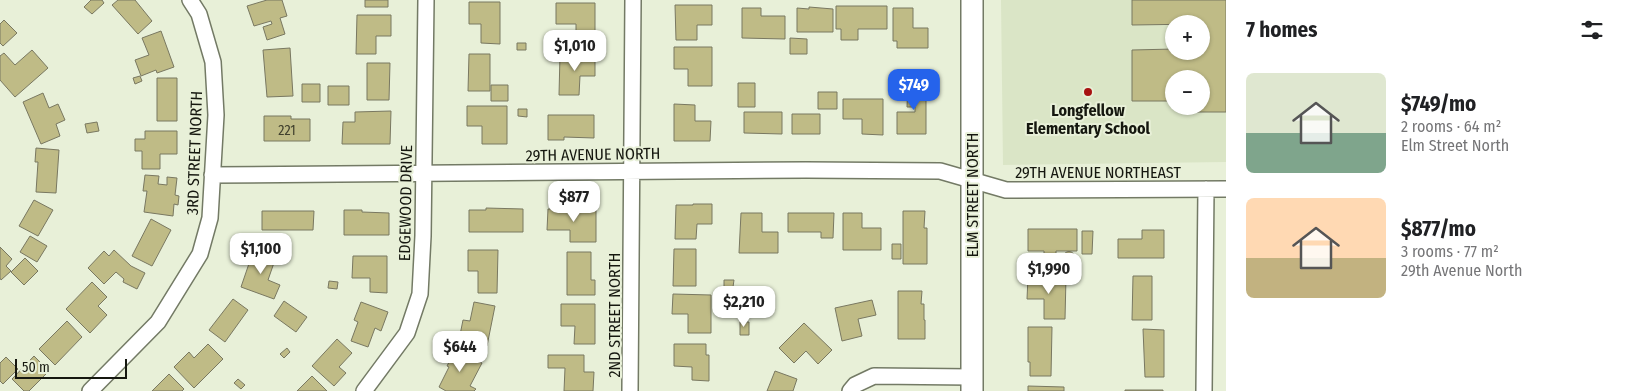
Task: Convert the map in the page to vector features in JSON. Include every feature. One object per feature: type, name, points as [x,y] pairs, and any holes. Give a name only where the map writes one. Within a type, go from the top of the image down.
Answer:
[{"type":"street","name":"3RD STREET NORTH","points":[[90,391],[158,322],[200,254],[210,218],[216,115],[213,62],[199,14],[190,0]]},
{"type":"street","name":"EDGEWOOD DRIVE","points":[[364,391],[407,333],[420,294],[424,173],[426,0]]},
{"type":"street","name":"2ND STREET NORTH","points":[[630,391],[633,0]]},
{"type":"street","name":"ELM STREET NORTH","points":[[972,0],[972,384]]},
{"type":"street","name":"29TH AVENUE NORTH","points":[[212,175],[806,170],[940,171],[972,180]]},
{"type":"street","name":"29TH AVENUE NORTHEAST","points":[[972,180],[1006,190],[1226,189]]},
{"type":"street","points":[[1204,391],[1206,190]]},
{"type":"street","points":[[850,391],[855,385],[874,376],[972,384]]},
{"type":"shaded area","name":"Longfellow Elementary School","points":[[1001,0],[1226,0],[1226,162],[1003,165]]},
{"type":"building","points":[[91,0],[102,0],[104,3],[92,14],[84,7]]},
{"type":"building","points":[[118,0],[135,0],[152,21],[138,34],[112,5]]},
{"type":"building","points":[[267,0],[282,0],[287,16],[280,18],[285,34],[267,40],[263,27],[272,24],[271,21],[254,26],[247,6]]},
{"type":"building","points":[[365,0],[388,0],[388,7],[365,7]]},
{"type":"building","points":[[1132,0],[1226,0],[1226,112],[1210,112],[1210,70],[1165,70],[1165,101],[1132,101],[1132,50],[1165,49],[1165,60],[1210,60],[1210,15],[1165,15],[1165,25],[1132,25]]},
{"type":"building","points":[[469,2],[500,2],[500,44],[481,43],[481,24],[469,24]]},
{"type":"building","points":[[556,3],[595,3],[595,40],[576,39],[576,24],[556,24]]},
{"type":"building","points":[[675,5],[712,5],[712,25],[697,25],[697,40],[676,40]]},
{"type":"building","points":[[836,6],[887,6],[887,29],[858,29],[858,40],[841,40],[841,29],[836,29]]},
{"type":"building","points":[[809,7],[833,9],[833,32],[797,32],[797,8],[809,9]]},
{"type":"building","points":[[742,8],[761,8],[761,16],[785,16],[785,39],[742,38]]},
{"type":"building","points":[[893,8],[913,8],[913,28],[928,28],[928,48],[897,48],[897,41],[893,41]]},
{"type":"building","points":[[357,15],[391,15],[391,36],[376,36],[376,54],[356,54]]},
{"type":"building","points":[[4,20],[17,33],[3,46],[0,43],[0,24]]},
{"type":"building","points":[[161,31],[174,67],[157,73],[156,70],[141,76],[135,60],[149,55],[142,38]]},
{"type":"building","points":[[790,38],[807,39],[807,54],[790,54]]},
{"type":"building","points":[[517,43],[526,43],[526,50],[517,50]]},
{"type":"building","points":[[674,47],[712,47],[712,86],[688,86],[688,69],[674,69]]},
{"type":"building","points":[[290,48],[293,96],[267,97],[263,50]]},
{"type":"building","points":[[32,50],[48,68],[15,97],[0,80],[0,56],[4,53],[15,65]]},
{"type":"building","points":[[469,54],[490,54],[490,91],[468,91]]},
{"type":"building","points":[[560,55],[595,55],[595,76],[580,76],[579,95],[559,95]]},
{"type":"building","points":[[367,63],[390,63],[389,100],[367,100]]},
{"type":"building","points":[[140,76],[142,81],[135,84],[133,78]]},
{"type":"building","points":[[157,78],[177,78],[177,121],[157,121]]},
{"type":"building","points":[[908,82],[926,82],[926,134],[897,134],[897,112],[915,112],[915,107],[907,107]]},
{"type":"building","points":[[738,83],[755,83],[755,107],[738,107]]},
{"type":"building","points":[[302,84],[320,84],[320,102],[302,102]]},
{"type":"building","points":[[491,85],[508,85],[508,101],[491,101]]},
{"type":"building","points":[[328,86],[349,86],[349,105],[328,105]]},
{"type":"building","points":[[818,92],[837,92],[837,109],[818,109]]},
{"type":"building","points":[[43,93],[49,108],[58,104],[65,120],[56,124],[60,136],[41,144],[23,102]]},
{"type":"building","points":[[843,99],[883,99],[883,135],[862,134],[862,119],[843,119]]},
{"type":"building","points":[[674,104],[695,105],[695,121],[711,121],[710,141],[674,141]]},
{"type":"building","points":[[467,106],[507,106],[507,144],[482,144],[482,126],[467,126]]},
{"type":"building","points":[[518,109],[527,109],[527,117],[518,116]]},
{"type":"building","points":[[391,111],[390,144],[342,144],[343,122],[355,122],[355,112]]},
{"type":"building","points":[[744,112],[782,112],[782,134],[744,133]]},
{"type":"building","points":[[792,114],[820,114],[820,134],[792,134]]},
{"type":"building","points":[[548,115],[594,115],[594,138],[564,137],[564,140],[548,140]]},
{"type":"building","points":[[264,116],[291,116],[291,119],[310,119],[310,141],[264,141]]},
{"type":"building","points":[[97,122],[99,131],[87,133],[85,124]]},
{"type":"building","points":[[145,131],[177,131],[177,154],[160,154],[160,169],[142,169],[142,151],[135,151],[135,139],[145,139]]},
{"type":"building","points":[[36,148],[59,150],[56,193],[36,192],[38,162],[35,162]]},
{"type":"building","points":[[145,175],[159,176],[158,184],[167,185],[167,177],[177,178],[175,195],[179,196],[178,205],[174,204],[173,216],[144,212],[147,191],[143,191]]},
{"type":"building","points":[[34,200],[53,210],[38,236],[19,226]]},
{"type":"building","points":[[712,204],[712,224],[697,224],[696,239],[675,239],[676,205]]},
{"type":"building","points":[[486,208],[523,209],[523,232],[469,232],[469,210],[486,210]]},
{"type":"building","points":[[548,209],[596,209],[596,242],[570,242],[570,230],[547,230]]},
{"type":"building","points":[[344,210],[389,213],[389,235],[344,235]]},
{"type":"building","points":[[262,211],[314,211],[313,230],[262,230]]},
{"type":"building","points":[[903,211],[925,211],[924,228],[927,228],[927,264],[903,264]]},
{"type":"building","points":[[741,213],[762,213],[762,232],[778,232],[778,253],[739,253]]},
{"type":"building","points":[[788,213],[834,213],[833,238],[821,238],[821,232],[788,232]]},
{"type":"building","points":[[843,213],[862,213],[862,228],[881,228],[881,250],[843,250]]},
{"type":"building","points":[[151,219],[171,230],[152,266],[132,256]]},
{"type":"building","points":[[1028,229],[1077,229],[1077,251],[1056,251],[1056,257],[1044,257],[1044,251],[1028,251]]},
{"type":"building","points":[[1142,230],[1164,230],[1164,258],[1118,258],[1118,239],[1142,239]]},
{"type":"building","points":[[1082,231],[1093,231],[1092,254],[1082,254]]},
{"type":"building","points":[[30,236],[47,246],[37,262],[20,252]]},
{"type":"building","points":[[892,244],[901,244],[901,259],[892,259]]},
{"type":"building","points":[[0,247],[12,259],[6,266],[11,271],[1,280],[0,278]]},
{"type":"building","points":[[254,249],[276,257],[268,280],[280,285],[274,299],[241,287]]},
{"type":"building","points":[[674,249],[696,249],[696,286],[673,286]]},
{"type":"building","points":[[114,250],[131,266],[145,273],[137,289],[123,282],[124,279],[116,272],[104,284],[88,268],[104,251],[109,256]]},
{"type":"building","points":[[468,250],[498,250],[497,293],[478,293],[478,271],[468,271]]},
{"type":"building","points":[[567,252],[591,252],[591,280],[595,280],[595,295],[567,295]]},
{"type":"building","points":[[1067,252],[1071,252],[1074,257],[1073,261],[1067,262],[1064,259],[1064,255]]},
{"type":"building","points":[[353,256],[387,256],[387,293],[370,292],[370,278],[352,278]]},
{"type":"building","points":[[25,258],[38,271],[24,285],[11,272]]},
{"type":"building","points":[[1133,276],[1152,276],[1152,320],[1132,320]]},
{"type":"building","points":[[1028,277],[1066,277],[1065,319],[1044,319],[1044,299],[1027,299]]},
{"type":"building","points":[[724,280],[734,280],[733,287],[724,287]]},
{"type":"building","points":[[329,281],[338,282],[337,289],[328,288]]},
{"type":"building","points":[[92,282],[107,297],[98,306],[107,315],[90,333],[66,309]]},
{"type":"building","points":[[898,291],[922,291],[921,304],[924,304],[925,339],[898,339]]},
{"type":"building","points":[[673,294],[711,295],[711,333],[688,333],[688,314],[672,314]]},
{"type":"building","points":[[233,299],[248,310],[225,342],[209,330]]},
{"type":"building","points":[[872,300],[876,315],[858,319],[862,336],[842,341],[835,308]]},
{"type":"building","points":[[284,301],[307,317],[296,332],[274,316]]},
{"type":"building","points":[[361,302],[388,312],[381,331],[375,328],[368,347],[351,341],[358,322],[354,320]]},
{"type":"building","points":[[474,302],[495,306],[487,346],[459,340],[463,320],[470,321]]},
{"type":"building","points":[[561,304],[595,304],[595,344],[574,344],[575,326],[561,326]]},
{"type":"building","points":[[67,321],[82,337],[55,365],[39,349]]},
{"type":"building","points":[[740,322],[749,322],[749,335],[740,335]]},
{"type":"building","points":[[804,323],[832,350],[818,364],[806,351],[794,363],[779,348]]},
{"type":"building","points":[[1028,327],[1052,327],[1051,376],[1030,376]]},
{"type":"building","points":[[1143,329],[1164,330],[1164,377],[1145,377]]},
{"type":"building","points":[[337,339],[352,353],[339,367],[346,373],[334,386],[312,366]]},
{"type":"building","points":[[208,344],[223,359],[194,388],[174,367],[189,352],[194,358]]},
{"type":"building","points":[[674,344],[706,344],[706,355],[709,355],[709,381],[692,380],[692,367],[674,366]]},
{"type":"building","points":[[287,348],[290,352],[284,358],[280,354]]},
{"type":"building","points":[[456,349],[482,363],[470,386],[476,389],[474,391],[446,391],[439,387]]},
{"type":"building","points":[[548,355],[584,355],[584,372],[594,372],[593,391],[564,391],[565,368],[548,368]]},
{"type":"building","points":[[34,356],[49,371],[29,391],[24,391],[12,379]]},
{"type":"building","points":[[6,357],[18,369],[3,384],[0,381],[0,363]]},
{"type":"building","points":[[775,371],[797,379],[793,391],[767,391]]},
{"type":"building","points":[[169,374],[184,389],[182,391],[152,391]]},
{"type":"building","points":[[312,376],[327,391],[297,391]]},
{"type":"building","points":[[238,379],[245,385],[241,389],[234,383]]},
{"type":"building","points":[[1028,386],[1064,387],[1064,391],[1028,391]]},
{"type":"building","points":[[1163,390],[1163,391],[1125,391]]},
{"type":"place","name":"Longfellow Elementary School","points":[[1088,92]]}]
